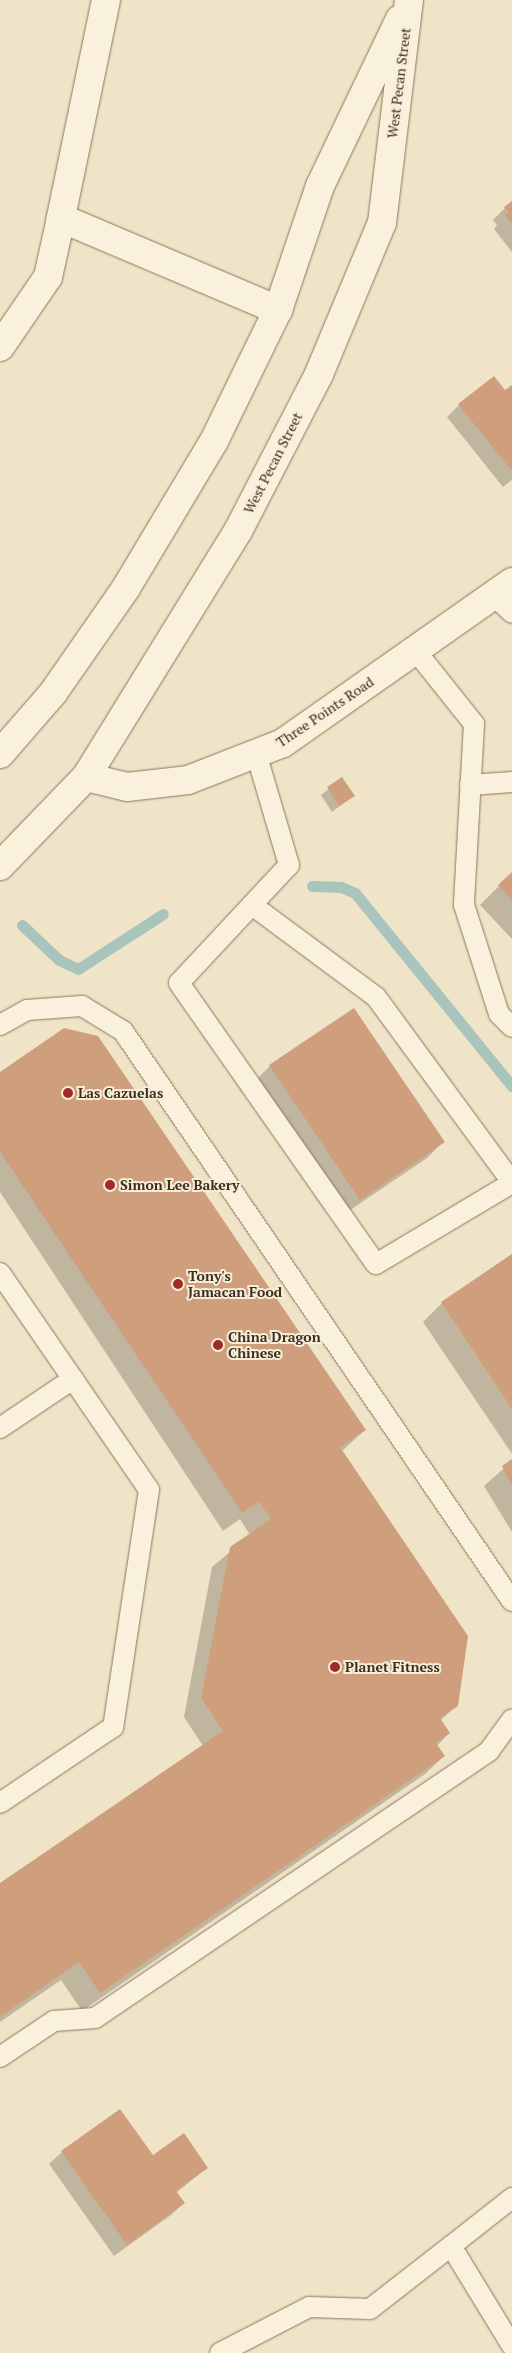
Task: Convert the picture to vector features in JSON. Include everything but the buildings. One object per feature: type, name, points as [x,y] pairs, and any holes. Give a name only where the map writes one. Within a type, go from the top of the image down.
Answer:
[{"type":"main road","points":[[0,347],[48,277],[106,0]]},
{"type":"main road","name":"West Pecan Street","points":[[0,754],[53,693],[126,588],[214,441],[278,310],[320,186],[409,0]]},
{"type":"main road","name":"West Pecan Street","points":[[0,866],[86,777],[238,531],[319,374],[382,223],[409,0]]},
{"type":"main road","points":[[61,218],[278,310]]},
{"type":"main road","name":"Three Points Road","points":[[86,777],[127,787],[188,780],[283,743],[415,650],[506,596]]},
{"type":"lane","points":[[415,650],[474,724],[464,905],[499,1014],[512,1027]]},
{"type":"lane","points":[[252,905],[376,996],[512,1182],[376,1264],[178,982],[289,865],[256,754]]},
{"type":"lane","points":[[470,785],[512,782]]},
{"type":"lane","points":[[0,1026],[27,1010],[82,1006],[122,1030],[512,1601]]},
{"type":"lane","points":[[0,1273],[149,1490],[113,1727],[0,1802]]},
{"type":"lane","points":[[0,1428],[73,1379]]},
{"type":"lane","points":[[0,2057],[54,2021],[95,2018],[489,1751],[512,1719]]},
{"type":"lane","points":[[220,2353],[308,2307],[370,2309],[512,2198]]},
{"type":"lane","points":[[451,2246],[512,2346]]},
{"type":"waterway","points":[[312,886],[341,887],[355,893],[512,1086]]},
{"type":"waterway","points":[[22,925],[59,960],[78,969],[163,914]]},
{"type":"place","name":"Las Cazuelas","points":[[68,1093]]},
{"type":"place","name":"Simon Lee Bakery","points":[[110,1185]]},
{"type":"place","name":"Tony's Jamacan Food","points":[[178,1284]]},
{"type":"place","name":"China Dragon Chinese","points":[[218,1345]]},
{"type":"place","name":"Planet Fitness","points":[[335,1667]]}]
